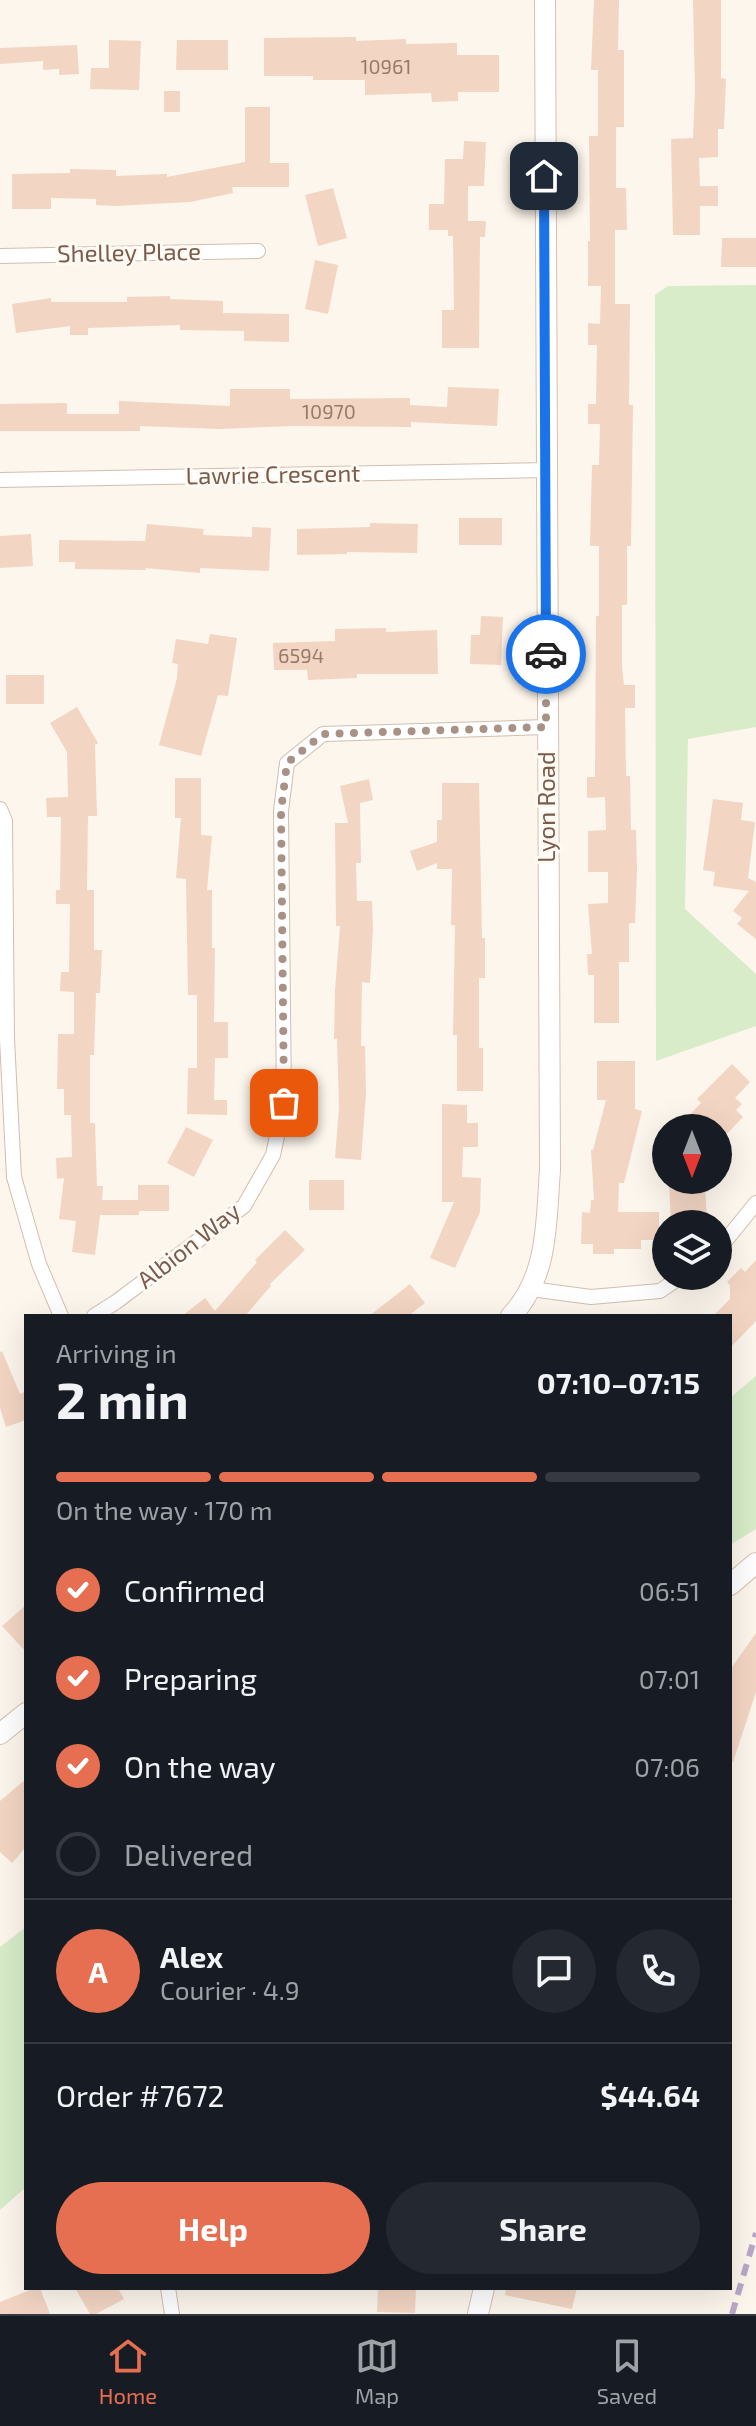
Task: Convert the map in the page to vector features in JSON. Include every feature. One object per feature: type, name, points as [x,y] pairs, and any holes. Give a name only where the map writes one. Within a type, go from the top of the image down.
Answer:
[{"type":"street","name":"Lyon Road","points":[[512,1314],[531,1289],[544,1252],[550,1170],[545,0]]},
{"type":"street","name":"Shelley Place","points":[[0,256],[258,251]]},
{"type":"street","name":"Lawrie Crescent","points":[[0,480],[546,470]]},
{"type":"street","name":"Albion Way","points":[[97,1314],[244,1206],[273,1155],[284,1103],[281,811],[287,763],[323,734],[546,727]]},
{"type":"street","points":[[0,809],[5,821],[4,1040],[14,1177],[39,1264],[60,1314]]},
{"type":"street","points":[[732,1233],[756,1203]]},
{"type":"street","points":[[531,1289],[591,1297],[661,1290]]},
{"type":"street","points":[[732,1583],[756,1563]]},
{"type":"street","points":[[3,1726],[24,1714]]},
{"type":"street","points":[[168,2290],[172,2314]]},
{"type":"street","points":[[478,2314],[484,2290]]},
{"type":"green space","points":[[756,285],[756,727],[688,739],[685,909],[756,974],[756,1026],[656,1061],[655,295],[668,286]]},
{"type":"green space","points":[[756,1376],[756,1529],[732,1544],[732,1396]]},
{"type":"green space","points":[[24,1929],[24,2189],[0,2210],[0,1947]]},
{"type":"building","points":[[594,0],[619,0],[618,50],[624,50],[624,127],[616,127],[616,188],[626,188],[627,230],[615,230],[615,304],[630,304],[629,405],[633,405],[631,546],[627,546],[627,605],[622,605],[622,666],[624,685],[635,685],[635,708],[625,708],[626,776],[630,776],[631,830],[636,830],[637,871],[635,923],[629,923],[629,962],[619,962],[619,1023],[594,1023],[594,975],[588,975],[587,954],[592,954],[588,904],[608,903],[608,872],[588,872],[588,831],[606,830],[605,797],[587,798],[587,777],[595,777],[596,616],[599,616],[599,546],[590,546],[592,465],[599,465],[600,424],[588,424],[588,404],[596,404],[597,345],[588,345],[588,323],[600,324],[601,286],[588,286],[589,136],[598,136],[598,70],[591,70]]},
{"type":"building","points":[[693,0],[721,0],[721,78],[726,79],[724,129],[718,129],[718,157],[699,158],[700,186],[718,186],[718,206],[700,206],[700,235],[673,235],[671,139],[693,138]]},
{"type":"building","points":[[356,37],[356,41],[406,39],[406,44],[457,43],[457,55],[499,55],[499,92],[458,92],[458,101],[432,102],[431,93],[365,95],[365,80],[264,76],[264,38]]},
{"type":"building","points":[[109,40],[141,41],[139,90],[90,89],[91,68],[109,68]]},
{"type":"building","points":[[177,40],[228,40],[228,70],[176,70]]},
{"type":"building","points":[[77,45],[79,74],[59,75],[59,69],[43,70],[43,61],[0,64],[0,48]]},
{"type":"building","points":[[164,91],[180,91],[180,112],[164,112]]},
{"type":"building","points":[[245,107],[270,107],[270,163],[289,163],[289,187],[232,187],[233,193],[190,202],[115,206],[96,205],[96,199],[51,198],[51,209],[12,209],[12,174],[70,173],[70,169],[116,170],[116,176],[167,174],[167,177],[245,162]]},
{"type":"building","points":[[464,141],[486,142],[484,186],[468,186],[468,221],[486,221],[485,237],[480,237],[479,348],[442,348],[442,310],[454,310],[453,236],[448,236],[448,230],[429,230],[429,204],[444,204],[445,159],[463,159]]},
{"type":"building","points":[[333,188],[347,238],[318,246],[305,195]]},
{"type":"building","points":[[722,238],[756,238],[756,267],[721,267]]},
{"type":"building","points":[[315,260],[338,265],[328,314],[305,309]]},
{"type":"building","points":[[170,296],[170,299],[223,301],[223,313],[289,314],[289,342],[244,341],[244,331],[180,330],[180,325],[88,328],[88,335],[70,335],[70,326],[16,333],[12,304],[51,298],[51,302],[127,302],[127,297]]},
{"type":"building","points":[[448,387],[499,389],[497,426],[411,422],[411,427],[218,429],[140,426],[140,431],[0,431],[0,404],[67,403],[67,414],[119,414],[119,401],[230,406],[230,389],[290,389],[290,399],[410,398],[410,405],[447,407]]},
{"type":"building","points":[[459,518],[502,518],[502,545],[459,545]]},
{"type":"building","points":[[370,523],[418,524],[417,553],[297,555],[297,529],[370,527]]},
{"type":"building","points":[[147,524],[204,529],[203,535],[252,537],[252,527],[271,528],[269,571],[200,568],[200,573],[145,568],[75,569],[75,562],[59,562],[59,540],[145,541]]},
{"type":"building","points":[[31,534],[33,566],[0,568],[0,536]]},
{"type":"building","points":[[481,616],[503,617],[501,665],[470,664],[471,635],[480,635]]},
{"type":"building","points":[[386,628],[386,632],[437,630],[438,674],[357,674],[357,678],[308,680],[307,670],[274,670],[273,643],[335,641],[335,629]]},
{"type":"building","points":[[210,634],[237,638],[228,696],[218,695],[201,756],[159,745],[177,678],[178,664],[172,663],[176,639],[208,644]]},
{"type":"building","points":[[6,675],[44,675],[44,704],[6,704]]},
{"type":"building","points":[[77,707],[98,743],[95,745],[97,816],[88,816],[87,890],[94,890],[94,950],[102,950],[100,993],[96,993],[94,1055],[90,1055],[90,1123],[95,1123],[97,1186],[103,1186],[102,1200],[138,1200],[138,1185],[169,1185],[169,1211],[100,1215],[95,1255],[72,1252],[76,1221],[59,1219],[64,1178],[57,1179],[56,1158],[72,1157],[71,1115],[64,1115],[64,1089],[57,1089],[58,1034],[74,1034],[74,992],[60,991],[61,972],[69,972],[70,904],[56,904],[56,890],[60,890],[61,817],[47,817],[46,798],[68,797],[67,752],[50,723]]},
{"type":"building","points":[[175,778],[201,778],[201,835],[212,836],[207,890],[212,890],[214,1022],[228,1022],[228,1058],[215,1058],[214,1100],[227,1100],[227,1115],[187,1114],[188,1068],[197,1068],[197,995],[188,995],[186,879],[176,878],[181,818],[175,818]]},
{"type":"building","points":[[369,779],[373,800],[360,803],[361,863],[356,863],[357,901],[372,901],[373,928],[370,983],[362,982],[361,1046],[365,1046],[366,1094],[361,1160],[335,1158],[339,1107],[337,1039],[334,1039],[335,990],[340,926],[336,926],[335,823],[348,823],[340,786]]},
{"type":"building","points":[[442,783],[479,783],[482,938],[485,938],[485,978],[479,978],[479,1048],[483,1048],[483,1091],[457,1091],[457,1035],[453,1035],[455,925],[451,925],[452,869],[437,869],[437,863],[417,871],[410,851],[437,842],[437,820],[442,820]]},
{"type":"building","points":[[713,799],[743,803],[741,820],[755,822],[748,878],[756,882],[756,939],[737,924],[742,918],[733,911],[749,891],[713,886],[715,872],[703,870]]},
{"type":"building","points":[[597,1061],[635,1061],[635,1109],[642,1111],[624,1183],[619,1183],[618,1212],[652,1212],[652,1240],[641,1240],[641,1249],[614,1249],[614,1254],[593,1254],[593,1244],[581,1244],[582,1212],[590,1213],[591,1200],[594,1200],[591,1150],[606,1100],[597,1100]]},
{"type":"building","points":[[732,1064],[750,1082],[735,1098],[742,1104],[736,1110],[743,1117],[732,1128],[732,1114],[690,1114],[701,1103],[697,1099]]},
{"type":"building","points":[[442,1104],[467,1105],[467,1123],[478,1123],[478,1147],[463,1147],[462,1177],[481,1178],[480,1212],[455,1268],[430,1258],[454,1202],[442,1202]]},
{"type":"building","points":[[186,1127],[213,1140],[194,1177],[167,1163]]},
{"type":"building","points":[[309,1180],[344,1180],[344,1210],[309,1210]]},
{"type":"building","points":[[670,1194],[706,1194],[706,1210],[670,1210]]},
{"type":"building","points":[[285,1230],[305,1250],[270,1284],[247,1314],[185,1314],[205,1298],[215,1311],[257,1262],[255,1260]]},
{"type":"building","points":[[756,1260],[756,1321],[732,1346],[732,1314],[715,1314],[730,1299],[732,1277],[741,1268],[745,1272]]},
{"type":"building","points":[[410,1284],[425,1303],[411,1314],[372,1314]]},
{"type":"building","points":[[0,1352],[20,1394],[24,1392],[24,1421],[6,1427],[0,1408]]},
{"type":"building","points":[[24,1607],[24,1650],[2,1626]]},
{"type":"building","points":[[756,1633],[756,1692],[733,1762],[732,1762],[732,1667]]},
{"type":"building","points":[[24,1781],[24,1849],[12,1863],[0,1852],[0,1801]]},
{"type":"building","points":[[30,2290],[41,2290],[50,2314],[0,2314],[0,2302]]},
{"type":"building","points":[[76,2290],[119,2290],[124,2299],[96,2314],[90,2314]]},
{"type":"building","points":[[378,2290],[416,2290],[415,2313],[377,2312]]},
{"type":"building","points":[[506,2290],[577,2290],[572,2309],[505,2295]]},
{"type":"railway","points":[[732,2314],[756,2233]]},
{"type":"way so far","points":[[284,1103],[281,811],[287,763],[323,734],[546,727],[546,654]]},
{"type":"route","points":[[544,176],[546,654]]}]
